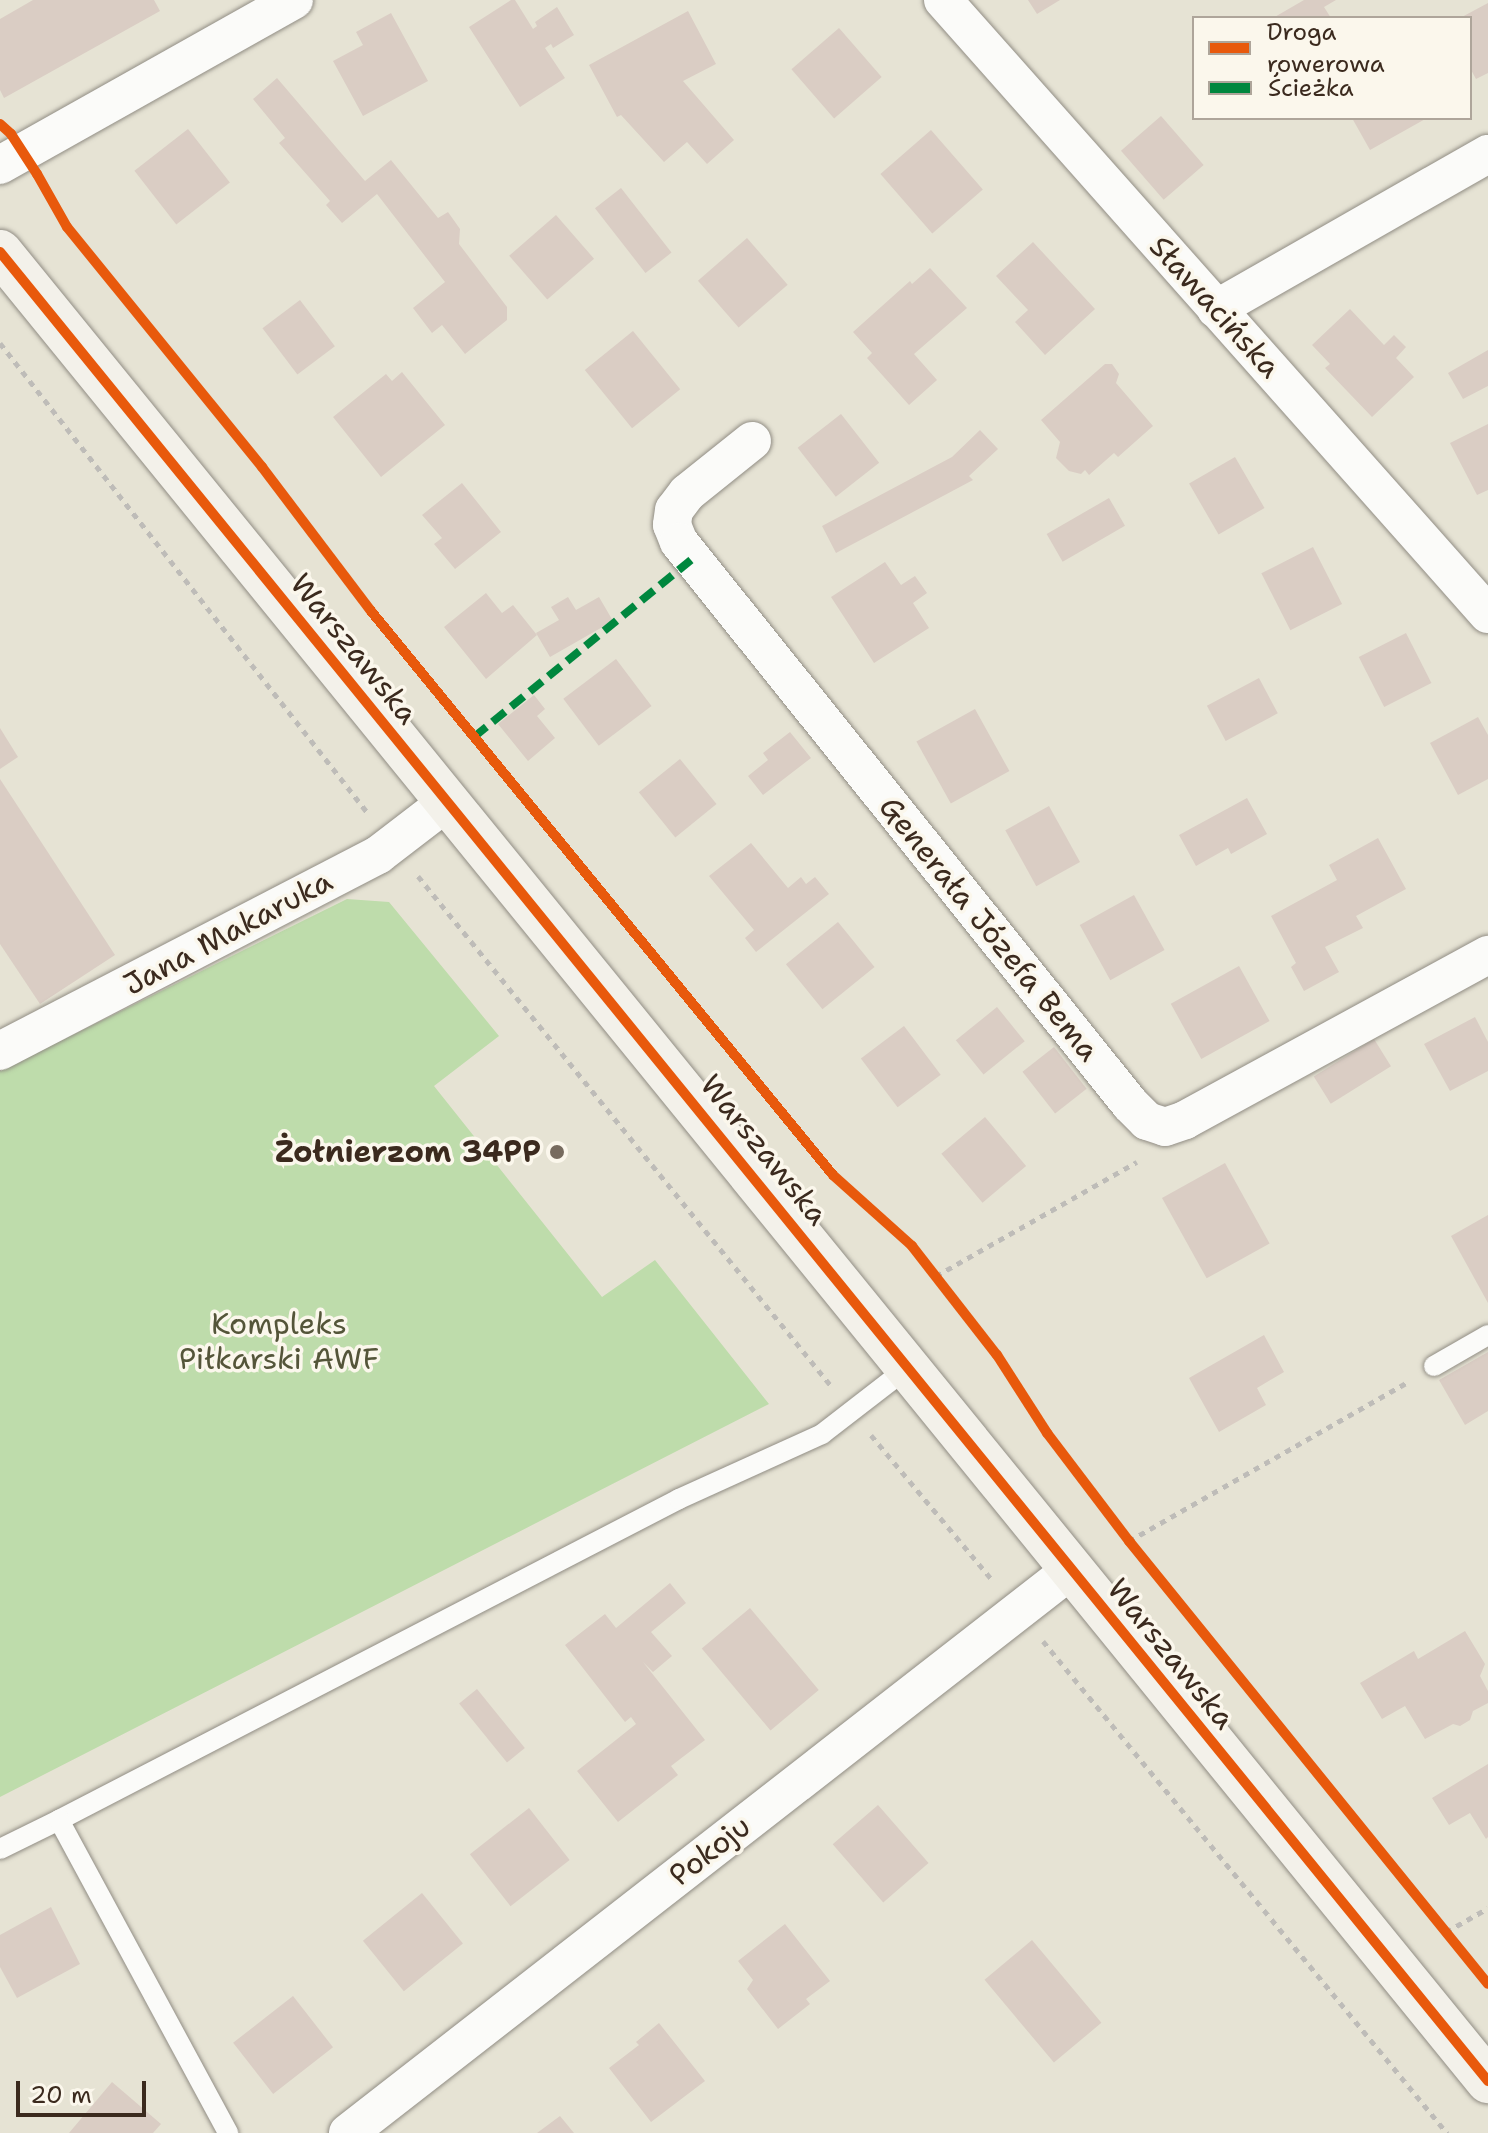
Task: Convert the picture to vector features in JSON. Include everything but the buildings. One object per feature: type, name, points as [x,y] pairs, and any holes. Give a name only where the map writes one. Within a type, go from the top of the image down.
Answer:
[{"type":"street","points":[[0,165],[294,0]]},
{"type":"street","name":"Sławacińska","points":[[943,0],[1488,614]]},
{"type":"street","points":[[1216,309],[1488,154]]},
{"type":"street","name":"Warszawska","points":[[0,252],[910,1366],[1071,1570],[1488,2081]]},
{"type":"street","name":"Generała Józefa Bema","points":[[752,441],[687,493],[674,510],[672,525],[679,542],[1130,1104],[1147,1121],[1165,1127]]},
{"type":"street","name":"Jana Makaruka","points":[[0,1051],[350,870],[392,844],[447,802]]},
{"type":"street","points":[[1165,1127],[1185,1120],[1488,955]]},
{"type":"street","name":"Pokoju","points":[[348,2133],[1071,1570]]},
{"type":"lane","points":[[1434,1366],[1488,1335]]},
{"type":"lane","points":[[0,1849],[679,1499],[822,1434],[910,1366]]},
{"type":"lane","points":[[59,1820],[228,2133]]},
{"type":"path","points":[[0,343],[392,844],[853,1412],[1447,2133]]},
{"type":"path","points":[[936,1276],[1157,1151],[1165,1127]]},
{"type":"path","points":[[1129,1541],[1434,1366]]},
{"type":"path","points":[[1446,1932],[1488,1908]]},
{"type":"green space","name":"Kompleks Piłkarski AWF","points":[[347,899],[389,902],[499,1036],[434,1086],[602,1297],[655,1260],[769,1404],[0,1797],[0,1071]]},
{"type":"marked path","points":[[474,737],[692,559]]},
{"type":"cycle path","points":[[0,124],[11,134],[67,227],[262,467],[371,611],[833,1175],[912,1246],[997,1355],[1047,1433],[1129,1541],[1488,1984]]},
{"type":"cycle path","points":[[0,252],[1488,2081]]},
{"type":"place","name":"Żołnierzom 34PP","points":[[557,1152]]}]
